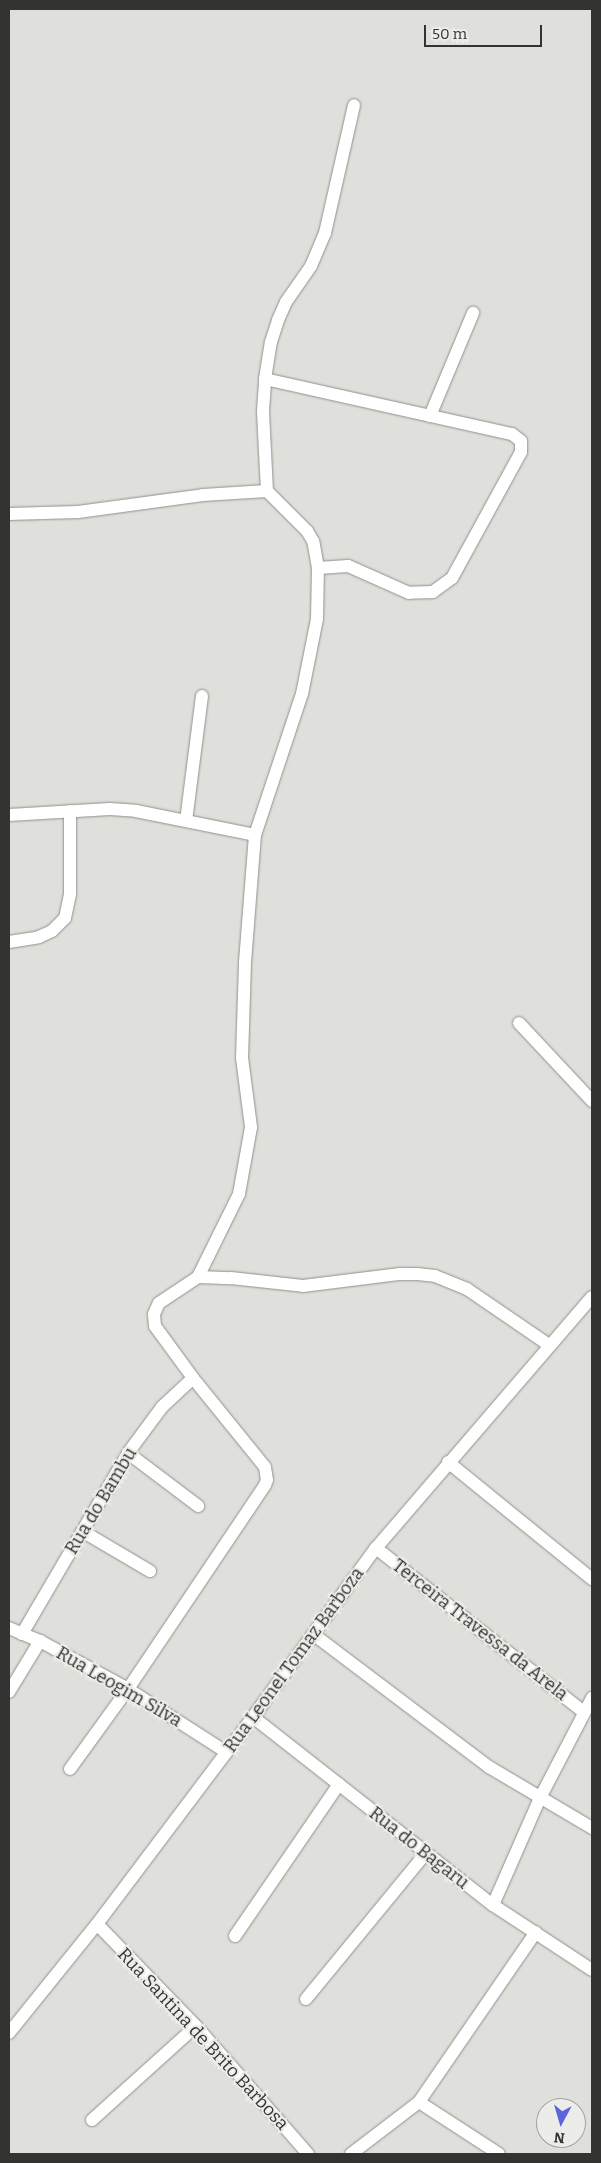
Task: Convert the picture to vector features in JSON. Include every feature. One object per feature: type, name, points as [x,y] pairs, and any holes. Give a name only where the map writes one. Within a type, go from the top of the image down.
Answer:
[{"type":"street","points":[[70,1769],[128,1689],[267,1480],[265,1467],[192,1378],[155,1326],[154,1314],[159,1303],[198,1277],[240,1194],[251,1127],[242,1058],[245,962],[255,835],[302,694],[316,619],[318,568],[314,546],[307,531],[267,491],[263,419],[265,379],[271,342],[278,320],[286,302],[311,266],[324,233],[354,105]]},
{"type":"street","points":[[430,416],[473,313]]},
{"type":"street","points":[[265,379],[512,434],[521,441],[521,452],[452,578],[433,592],[409,593],[348,566],[318,568]]},
{"type":"street","points":[[9,514],[78,512],[203,495],[267,491]]},
{"type":"street","points":[[186,821],[202,696]]},
{"type":"street","points":[[9,815],[110,809],[136,811],[255,835]]},
{"type":"street","points":[[9,942],[38,937],[52,931],[65,918],[70,894],[70,811]]},
{"type":"street","points":[[519,1023],[592,1101]]},
{"type":"street","points":[[198,1277],[231,1278],[303,1286],[400,1274],[435,1276],[467,1289],[549,1345]]},
{"type":"street","name":"Rua Leonel Tomaz Barboza","points":[[9,2033],[97,1924],[253,1717],[376,1548],[448,1462],[592,1297]]},
{"type":"street","name":"Rua do Bambu","points":[[22,1634],[128,1453],[162,1407],[192,1378]]},
{"type":"street","points":[[128,1453],[198,1506]]},
{"type":"street","points":[[448,1462],[592,1579]]},
{"type":"street","points":[[82,1531],[150,1571]]},
{"type":"street","name":"Terceira Travessa da Arela","points":[[376,1548],[584,1712]]},
{"type":"street","name":"Rua Leogim Silva","points":[[9,1628],[40,1641],[128,1689],[226,1752]]},
{"type":"street","points":[[313,1634],[489,1767],[592,1828]]},
{"type":"street","points":[[9,1692],[40,1641]]},
{"type":"street","points":[[493,1905],[540,1798],[592,1698]]},
{"type":"street","name":"Rua do Bagaru","points":[[253,1717],[425,1854],[493,1905],[592,1970]]},
{"type":"street","points":[[235,1936],[339,1784]]},
{"type":"street","points":[[306,1999],[425,1854]]},
{"type":"street","name":"Rua Santina de Brito Barbosa","points":[[97,1924],[196,2026],[308,2154]]},
{"type":"street","points":[[351,2154],[418,2102],[536,1932]]},
{"type":"street","points":[[92,2120],[196,2026]]},
{"type":"street","points":[[418,2102],[499,2154]]}]
